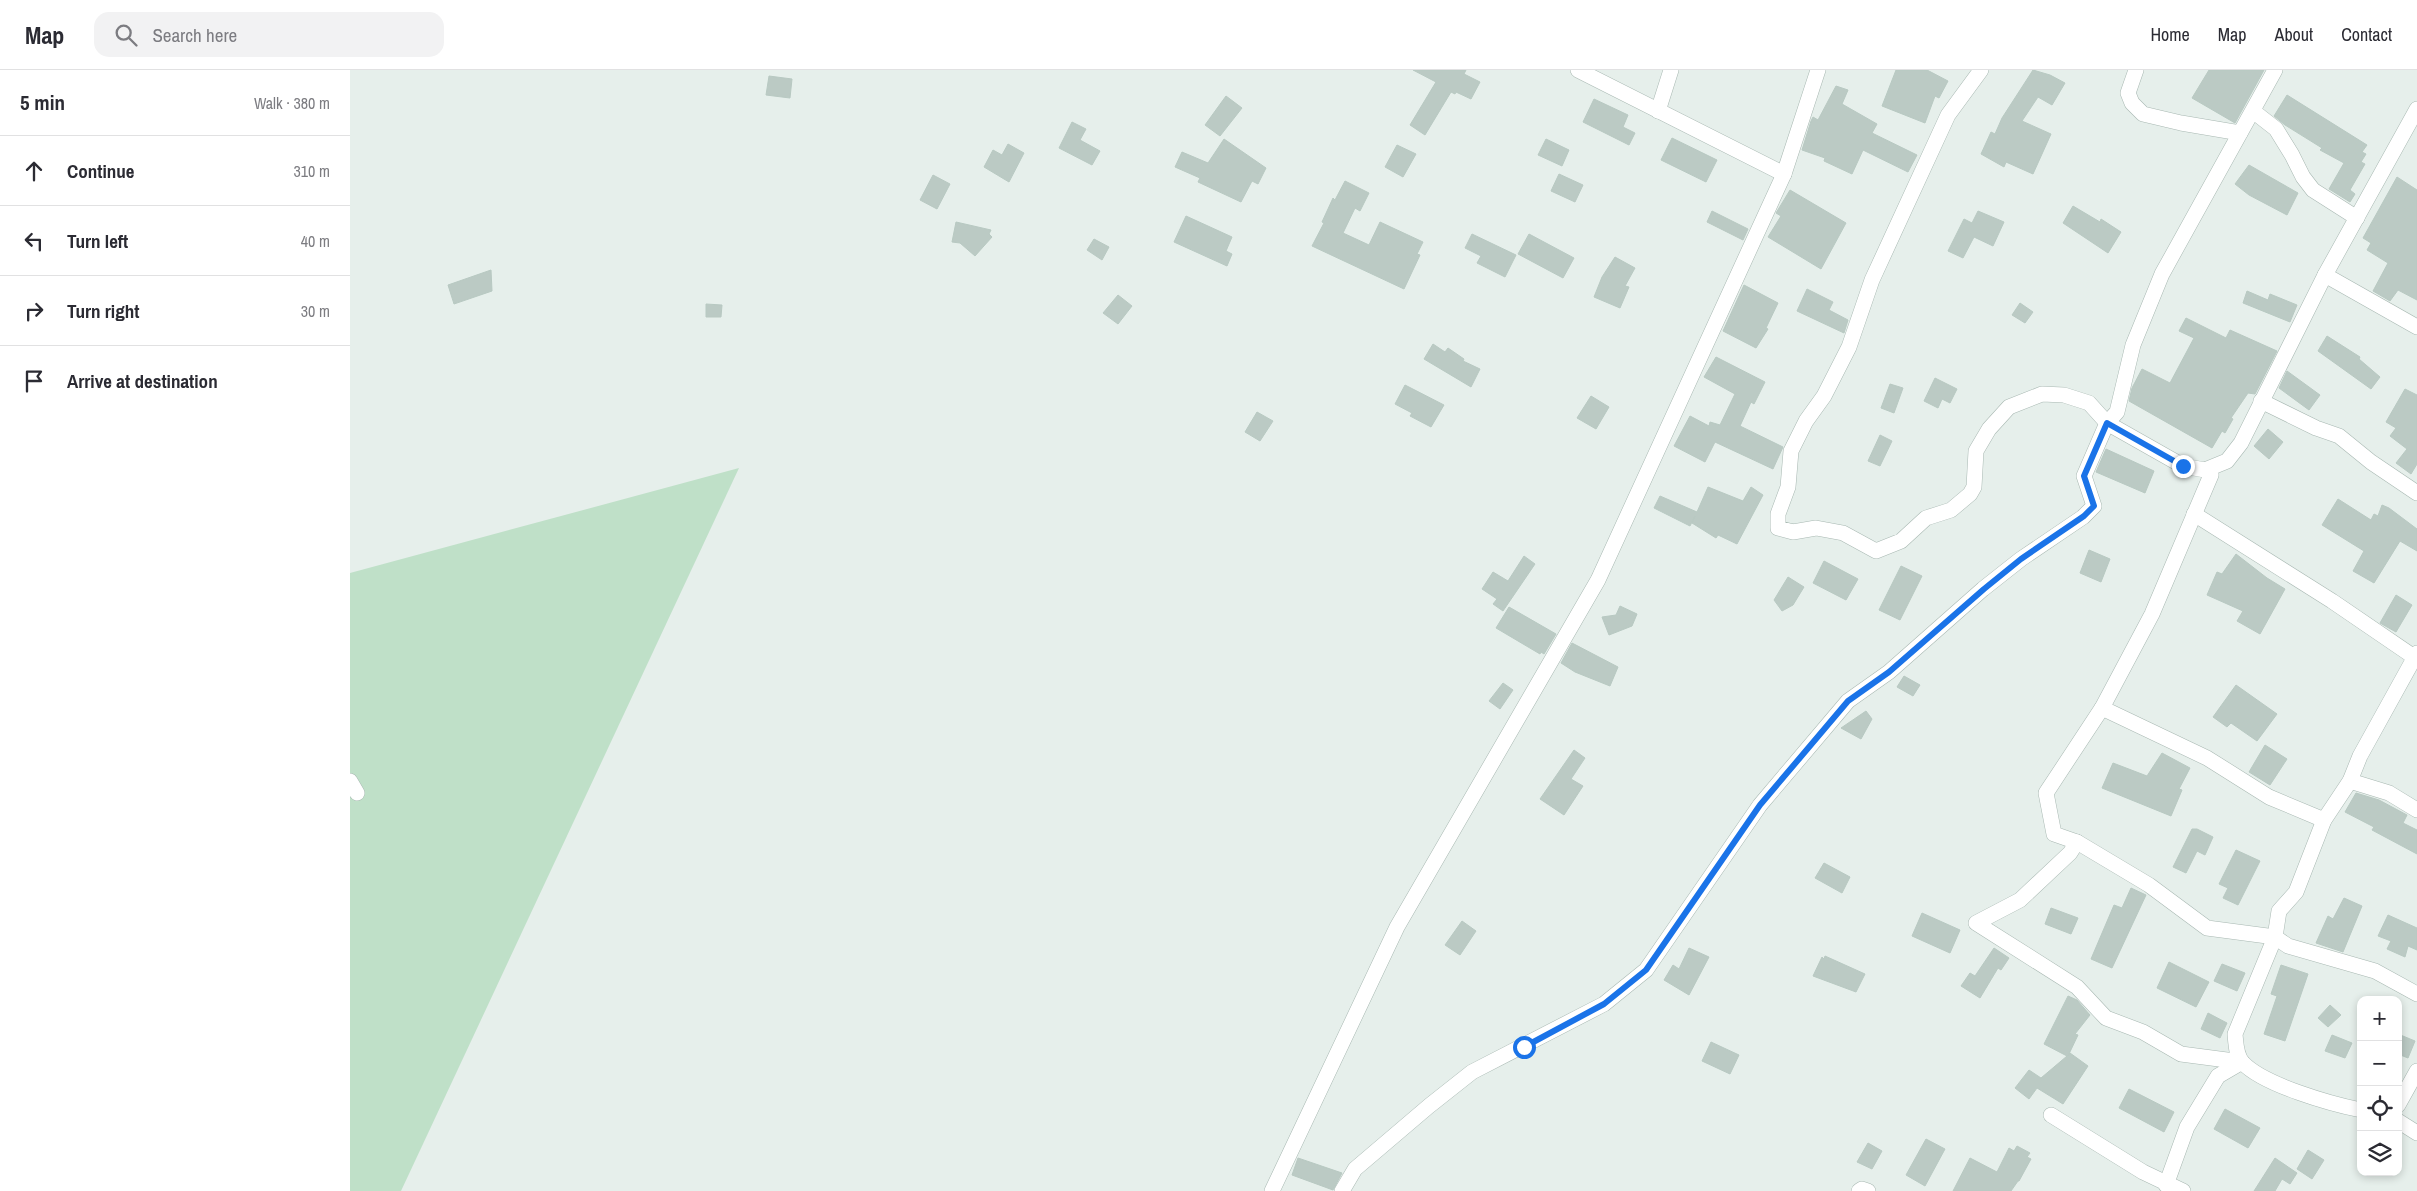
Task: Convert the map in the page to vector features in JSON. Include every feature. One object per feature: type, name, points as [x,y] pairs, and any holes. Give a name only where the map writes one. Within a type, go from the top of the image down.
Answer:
[{"type":"street","points":[[1578,70],[1784,174]]},
{"type":"street","points":[[1658,111],[1671,70]]},
{"type":"street","points":[[1272,1191],[1397,927],[1598,580],[1784,174],[1818,70]]},
{"type":"street","points":[[1981,70],[1948,115],[1872,280],[1849,347],[1824,396],[1806,421],[1791,451],[1788,487],[1778,514],[1778,528],[1793,532],[1816,528],[1843,533],[1876,551],[1901,541],[1926,518],[1951,510],[1970,494],[1974,487],[1976,451],[1989,430],[2009,407],[2042,394],[2064,395],[2088,403],[2107,423],[2165,457],[2183,466],[2205,470],[2211,474],[2152,614],[2102,708],[2046,793],[2054,834],[2077,842],[2149,885],[2207,928],[2275,937],[2288,946],[2375,971],[2417,994]]},
{"type":"street","points":[[2136,70],[2128,93],[2132,103],[2143,114],[2181,124],[2240,133]]},
{"type":"street","points":[[1342,1191],[1355,1169],[1472,1072],[1604,1004],[1646,970],[1760,805],[1848,701],[1889,672],[2021,559],[2084,516],[2094,506],[2084,476],[2107,423],[2117,412],[2133,345],[2162,274],[2275,70]]},
{"type":"street","points":[[2205,470],[2227,461],[2241,443],[2325,275],[2417,110]]},
{"type":"street","points":[[2253,111],[2276,129],[2292,154],[2303,177],[2313,190],[2357,218]]},
{"type":"street","points":[[2325,275],[2417,327]]},
{"type":"street","points":[[2262,401],[2316,428],[2339,436],[2371,462],[2417,493]]},
{"type":"street","points":[[2194,514],[2416,656],[2360,756],[2350,781],[2324,820],[2296,892],[2279,911],[2275,937],[2235,1034],[2237,1051],[2242,1062],[2262,1078],[2357,1109]]},
{"type":"street","points":[[2102,708],[2207,758],[2269,797],[2324,820]]},
{"type":"street","points":[[2350,781],[2389,793],[2417,810]]},
{"type":"street","points":[[2077,842],[2070,853],[2020,900],[1976,923],[2077,987],[2106,1018],[2143,1032],[2181,1054],[2242,1062]]},
{"type":"street","points":[[2166,1185],[2187,1127],[2218,1076],[2242,1062]]},
{"type":"street","points":[[2402,1098],[2417,1071]]},
{"type":"street","points":[[2051,1115],[2166,1185],[2183,1191]]},
{"type":"street","points":[[2402,1123],[2417,1133]]},
{"type":"street","points":[[1859,1191],[1862,1189],[1868,1191]]},
{"type":"green space","points":[[739,468],[401,1191],[350,1191],[350,573]]},
{"type":"building","points":[[1413,70],[1466,70],[1464,74],[1480,82],[1471,99],[1456,92],[1455,94],[1451,92],[1425,135],[1410,125],[1436,82]]},
{"type":"building","points":[[1896,70],[1927,70],[1948,81],[1939,98],[1935,96],[1925,123],[1882,106]]},
{"type":"building","points":[[2033,70],[2050,75],[2065,83],[2052,105],[2038,97],[2022,121],[2051,134],[2033,174],[2006,162],[2004,167],[1981,154],[1991,132],[1995,134],[2002,118]]},
{"type":"building","points":[[2209,70],[2264,70],[2235,123],[2192,98]]},
{"type":"building","points":[[769,76],[792,79],[790,98],[766,95]]},
{"type":"building","points":[[1836,86],[1848,90],[1842,104],[1877,124],[1872,133],[1917,155],[1908,172],[1863,150],[1852,174],[1824,161],[1825,158],[1802,150],[1813,117],[1818,120]]},
{"type":"building","points":[[2287,95],[2367,145],[2362,152],[2366,154],[2361,162],[2365,164],[2350,190],[2355,194],[2350,202],[2329,189],[2344,163],[2320,150],[2322,148],[2274,116]]},
{"type":"building","points":[[1226,96],[1242,108],[1220,136],[1205,125]]},
{"type":"building","points":[[1594,99],[1628,115],[1623,127],[1635,133],[1629,145],[1583,122]]},
{"type":"building","points":[[1072,122],[1086,129],[1080,140],[1100,151],[1092,165],[1059,148]]},
{"type":"building","points":[[1672,138],[1717,160],[1706,182],[1661,160]]},
{"type":"building","points":[[1224,139],[1266,168],[1258,184],[1252,181],[1241,202],[1198,182],[1200,178],[1175,167],[1182,152],[1208,163]]},
{"type":"building","points":[[1546,139],[1569,150],[1562,166],[1538,155]]},
{"type":"building","points":[[1008,144],[1024,153],[1009,182],[984,167],[993,150],[1002,155]]},
{"type":"building","points":[[1397,145],[1416,154],[1403,177],[1385,167]]},
{"type":"building","points":[[2249,165],[2298,193],[2287,215],[2249,195],[2235,184]]},
{"type":"building","points":[[1559,174],[1583,185],[1575,202],[1551,191]]},
{"type":"building","points":[[933,175],[950,184],[937,209],[920,200]]},
{"type":"building","points":[[2397,177],[2417,190],[2417,300],[2398,290],[2390,301],[2373,291],[2388,263],[2367,250],[2371,243],[2363,238]]},
{"type":"building","points":[[1345,181],[1369,193],[1360,211],[1355,208],[1343,233],[1369,245],[1380,222],[1423,242],[1417,254],[1420,255],[1404,289],[1312,246],[1324,223],[1322,222],[1333,198],[1335,200]]},
{"type":"building","points":[[1790,190],[1846,223],[1821,269],[1768,237],[1781,216],[1776,213]]},
{"type":"building","points":[[2073,206],[2100,222],[2101,219],[2121,232],[2108,253],[2063,223]]},
{"type":"building","points":[[1712,211],[1748,229],[1743,240],[1707,222]]},
{"type":"building","points":[[1978,211],[2004,222],[1993,246],[1974,237],[1963,258],[1948,251],[1964,219],[1972,223]]},
{"type":"building","points":[[1186,216],[1232,237],[1226,251],[1232,254],[1227,266],[1174,242]]},
{"type":"building","points":[[956,222],[991,230],[989,234],[992,237],[975,256],[960,243],[952,242]]},
{"type":"building","points":[[1472,234],[1516,255],[1505,277],[1477,263],[1481,256],[1465,248]]},
{"type":"building","points":[[1529,234],[1574,258],[1563,278],[1518,254]]},
{"type":"building","points":[[1094,239],[1109,247],[1102,260],[1087,250]]},
{"type":"building","points":[[1615,257],[1635,268],[1625,286],[1629,287],[1620,308],[1594,297],[1602,277]]},
{"type":"building","points":[[491,270],[492,291],[454,304],[448,285]]},
{"type":"building","points":[[1744,285],[1778,303],[1766,328],[1768,329],[1756,348],[1723,331]]},
{"type":"building","points":[[1807,289],[1833,302],[1829,310],[1848,320],[1844,333],[1797,311]]},
{"type":"building","points":[[2247,291],[2268,300],[2270,294],[2297,305],[2290,322],[2243,303]]},
{"type":"building","points":[[1118,295],[1132,306],[1118,324],[1103,313]]},
{"type":"building","points":[[2020,303],[2033,312],[2025,323],[2012,315]]},
{"type":"building","points":[[706,304],[722,305],[721,317],[706,317]]},
{"type":"building","points":[[2186,318],[2226,338],[2230,330],[2277,351],[2255,394],[2248,393],[2231,418],[2233,419],[2225,433],[2222,431],[2212,448],[2129,401],[2132,388],[2142,369],[2170,383],[2194,338],[2179,331]]},
{"type":"building","points":[[2327,336],[2360,357],[2359,359],[2380,377],[2371,389],[2318,351]]},
{"type":"building","points":[[1433,344],[1445,352],[1448,348],[1464,359],[1463,361],[1480,369],[1471,387],[1424,359]]},
{"type":"building","points":[[1716,357],[1765,382],[1754,404],[1751,402],[1740,426],[1783,447],[1773,469],[1715,442],[1705,462],[1674,446],[1690,416],[1709,426],[1710,422],[1720,425],[1735,394],[1704,377]]},
{"type":"building","points":[[2287,371],[2320,395],[2309,410],[2279,388]]},
{"type":"building","points":[[1935,378],[1957,389],[1950,403],[1942,399],[1938,408],[1924,401]]},
{"type":"building","points":[[1890,384],[1903,388],[1894,413],[1881,408]]},
{"type":"building","points":[[1405,385],[1444,405],[1431,427],[1410,416],[1412,413],[1395,404]]},
{"type":"building","points":[[2405,389],[2417,395],[2417,464],[2411,474],[2396,463],[2407,449],[2390,436],[2396,428],[2386,422]]},
{"type":"building","points":[[1591,396],[1609,407],[1596,429],[1577,418]]},
{"type":"building","points":[[1257,412],[1273,421],[1260,441],[1245,432]]},
{"type":"building","points":[[2268,429],[2283,442],[2269,459],[2254,446]]},
{"type":"building","points":[[1880,435],[1892,441],[1880,466],[1868,461]]},
{"type":"building","points":[[2106,449],[2154,471],[2145,493],[2096,472]]},
{"type":"building","points":[[1708,487],[1743,501],[1751,487],[1763,495],[1737,544],[1718,535],[1716,538],[1692,523],[1695,516],[1690,526],[1654,508],[1660,496],[1697,512]]},
{"type":"building","points":[[2338,499],[2371,520],[2374,514],[2378,516],[2382,505],[2389,508],[2417,529],[2417,551],[2400,541],[2374,583],[2353,571],[2364,551],[2322,525]]},
{"type":"building","points":[[2089,550],[2110,559],[2101,582],[2080,573]]},
{"type":"building","points":[[2236,554],[2267,578],[2285,589],[2260,634],[2237,621],[2243,611],[2207,595],[2217,572],[2222,574]]},
{"type":"building","points":[[1524,556],[1535,564],[1503,611],[1493,604],[1497,599],[1482,589],[1493,572],[1508,581]]},
{"type":"building","points":[[1824,561],[1858,579],[1846,600],[1813,583]]},
{"type":"building","points":[[1901,566],[1922,576],[1900,620],[1879,610]]},
{"type":"building","points":[[1788,577],[1804,587],[1793,605],[1782,611],[1774,600]]},
{"type":"building","points":[[2396,595],[2412,605],[2396,632],[2380,623]]},
{"type":"building","points":[[1620,606],[1637,614],[1632,626],[1609,635],[1602,617],[1616,615]]},
{"type":"building","points":[[1509,607],[1556,634],[1544,654],[1541,652],[1540,654],[1496,628]]},
{"type":"building","points":[[1572,643],[1618,667],[1610,686],[1575,672],[1561,663]]},
{"type":"building","points":[[1904,676],[1920,685],[1913,696],[1897,687]]},
{"type":"building","points":[[1503,683],[1513,690],[1500,709],[1489,701]]},
{"type":"building","points":[[2236,685],[2277,714],[2257,741],[2231,723],[2227,727],[2213,717]]},
{"type":"building","points":[[1866,711],[1872,719],[1861,739],[1841,728]]},
{"type":"building","points":[[2265,745],[2287,759],[2270,785],[2249,772]]},
{"type":"building","points":[[1574,750],[1585,758],[1571,779],[1583,786],[1564,815],[1540,799]]},
{"type":"building","points":[[2162,753],[2190,768],[2179,789],[2182,790],[2171,816],[2102,788],[2113,763],[2147,776]]},
{"type":"building","points":[[2356,793],[2379,800],[2407,815],[2403,823],[2417,830],[2417,854],[2372,830],[2374,827],[2345,812]]},
{"type":"building","points":[[2192,829],[2197,829],[2213,837],[2205,855],[2197,851],[2186,873],[2173,867]]},
{"type":"building","points":[[2236,850],[2260,861],[2238,905],[2223,898],[2228,888],[2219,884]]},
{"type":"building","points":[[1824,863],[1850,877],[1842,893],[1815,878]]},
{"type":"building","points":[[2131,888],[2146,895],[2112,968],[2091,959],[2114,905],[2122,908]]},
{"type":"building","points":[[2344,898],[2362,906],[2343,952],[2316,943],[2328,916],[2333,919]]},
{"type":"building","points":[[2051,908],[2078,918],[2071,934],[2045,924]]},
{"type":"building","points":[[1922,913],[1960,930],[1950,953],[1912,936]]},
{"type":"building","points":[[2388,915],[2417,928],[2417,950],[2408,946],[2405,957],[2387,949],[2391,941],[2378,936]]},
{"type":"building","points":[[1462,921],[1476,931],[1460,955],[1445,945]]},
{"type":"building","points":[[1689,948],[1709,957],[1689,995],[1664,980],[1673,965],[1679,969]]},
{"type":"building","points":[[1994,948],[2009,958],[2001,970],[1998,968],[1980,998],[1961,986],[1970,973],[1975,976]]},
{"type":"building","points":[[1825,956],[1865,974],[1856,992],[1813,976],[1822,957],[1824,959]]},
{"type":"building","points":[[2169,962],[2209,982],[2196,1007],[2157,988]]},
{"type":"building","points":[[2222,964],[2245,973],[2237,991],[2214,981]]},
{"type":"building","points":[[2281,965],[2308,974],[2285,1041],[2264,1034],[2277,996],[2271,994]]},
{"type":"building","points":[[2068,996],[2077,1000],[2090,1015],[2075,1034],[2078,1035],[2068,1056],[2070,1053],[2088,1066],[2063,1104],[2037,1088],[2029,1099],[2015,1088],[2029,1070],[2041,1078],[2067,1056],[2044,1044]]},
{"type":"building","points":[[2330,1005],[2341,1015],[2328,1027],[2318,1018]]},
{"type":"building","points":[[2208,1013],[2227,1023],[2220,1038],[2201,1029]]},
{"type":"building","points":[[2332,1035],[2352,1043],[2345,1058],[2325,1051]]},
{"type":"building","points":[[2402,1036],[2415,1041],[2408,1058],[2402,1056]]},
{"type":"building","points":[[1711,1042],[1739,1055],[1730,1074],[1702,1061]]},
{"type":"building","points":[[2129,1089],[2174,1112],[2164,1132],[2119,1108]]},
{"type":"building","points":[[2225,1109],[2260,1128],[2248,1148],[2214,1129]]},
{"type":"building","points":[[1926,1139],[1945,1149],[1925,1186],[1906,1175]]},
{"type":"building","points":[[1868,1143],[1882,1151],[1872,1169],[1857,1162]]},
{"type":"building","points":[[2017,1146],[2030,1153],[2027,1157],[2031,1159],[2011,1191],[1953,1191],[1970,1158],[1997,1172],[2009,1148],[2014,1151]]},
{"type":"building","points":[[2308,1150],[2324,1160],[2312,1179],[2297,1169]]},
{"type":"building","points":[[1298,1158],[1342,1173],[1333,1190],[1292,1175]]},
{"type":"building","points":[[2275,1158],[2297,1173],[2290,1184],[2282,1179],[2275,1191],[2254,1191]]},
{"type":"route","points":[[1524,1047],[1604,1004],[1646,970],[1760,805],[1848,701],[1889,672],[2021,559],[2084,516],[2094,506],[2084,476],[2107,423],[2183,466]]}]
